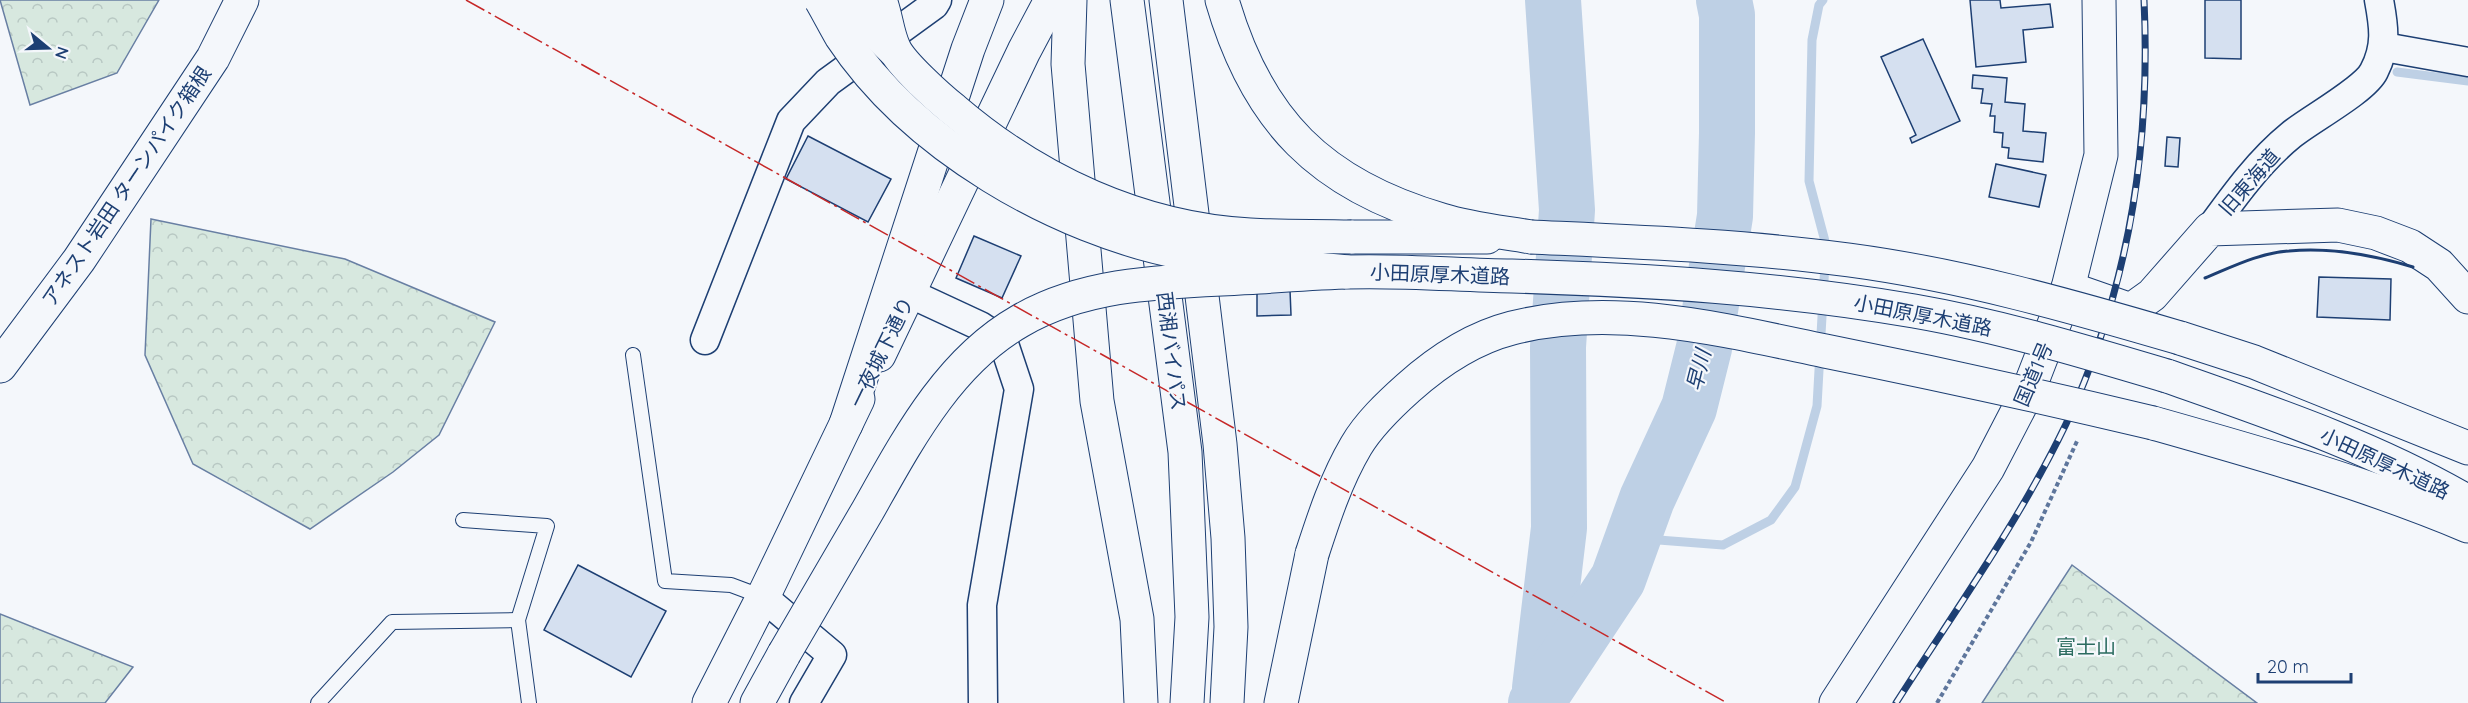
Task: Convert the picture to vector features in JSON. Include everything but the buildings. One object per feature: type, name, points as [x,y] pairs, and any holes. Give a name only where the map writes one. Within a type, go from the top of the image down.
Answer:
[{"type":"main road","name":"アネスト岩田 ターンパイク箱根","points":[[0,366],[79,260],[207,67],[242,0]]},
{"type":"main road","points":[[821,0],[842,36],[873,76],[910,115],[958,154],[1003,184],[1048,207],[1133,240],[1185,253],[1347,272]]},
{"type":"main road","points":[[849,0],[858,15],[929,88],[969,123],[1013,156],[1104,203],[1143,217],[1249,235],[1531,237]]},
{"type":"main road","points":[[880,0],[894,50]]},
{"type":"main road","points":[[846,424],[968,50],[987,0]]},
{"type":"main road","name":"一夜城下通り","points":[[709,703],[763,597],[1024,51],[1051,0]]},
{"type":"main road","points":[[1070,0],[1068,64],[1097,401],[1137,619],[1141,703]]},
{"type":"main road","name":"西湘バイパス","points":[[1127,0],[1185,452],[1192,617],[1187,703]]},
{"type":"main road","name":"西湘バイパス","points":[[1166,0],[1220,444],[1228,537],[1231,627],[1227,703]]},
{"type":"main road","points":[[1222,0],[1234,41],[1255,82],[1284,127],[1317,159],[1357,187],[1399,206],[1443,221],[1531,237]]},
{"type":"main road","name":"国道1号","points":[[1836,703],[1988,468],[2029,389],[2067,288],[2101,155],[2099,0]]},
{"type":"main road","points":[[2210,229],[2338,225],[2376,233],[2410,246],[2439,265],[2468,297]]},
{"type":"main road","name":"旧東海道","points":[[2067,288],[2131,310],[2152,295],[2210,229]]},
{"type":"main road","name":"小田原厚木道路","points":[[1531,237],[1760,250],[1850,260],[1927,273],[2008,291],[2085,310],[2254,362],[2468,448]]},
{"type":"main road","points":[[757,703],[909,437],[931,406],[990,342],[1019,321],[1057,304],[1124,285],[1347,272]]},
{"type":"main road","name":"小田原厚木道路","points":[[1347,272],[1654,281],[1848,300],[1998,329],[2073,347],[2167,376],[2320,432],[2392,463],[2468,502]]},
{"type":"main road","points":[[1281,703],[1312,554],[1332,496],[1357,445],[1388,406],[1426,371],[1467,345],[1511,328],[1560,320],[1613,318],[1665,321],[1744,334],[1983,383],[2153,423],[2338,477],[2468,526]]},
{"type":"street","points":[[705,340],[791,122],[828,82],[934,5],[937,0]]},
{"type":"street","name":"旧東海道","points":[[2210,229],[2245,182],[2290,136],[2373,74],[2384,47],[2379,0]]},
{"type":"street","points":[[2384,47],[2468,62]]},
{"type":"street","points":[[909,293],[980,326],[998,338],[1005,347],[1019,389],[982,605],[983,703]]},
{"type":"street","points":[[763,597],[832,655],[804,703]]},
{"type":"lane","points":[[633,355],[665,581],[731,585],[763,597]]},
{"type":"lane","points":[[463,520],[547,526],[518,620],[529,703]]},
{"type":"lane","points":[[318,703],[392,622],[518,620]]},
{"type":"path","points":[[1937,703],[2031,542],[2081,433]]},
{"type":"green space","points":[[0,0],[159,0],[117,73],[30,105]]},
{"type":"green space","points":[[151,219],[345,259],[495,322],[439,435],[393,472],[310,529],[193,464],[145,355]]},
{"type":"green space","name":"富士山","points":[[2072,565],[2257,703],[1982,703]]},
{"type":"green space","points":[[0,614],[133,667],[105,703],[0,703]]},
{"type":"waterway","points":[[1540,688],[1559,528],[1558,347],[1567,210],[1553,0]]},
{"type":"waterway","name":"早川","points":[[1536,703],[1618,579],[1647,499],[1689,408],[1704,348],[1725,216],[1727,15],[1724,0]]},
{"type":"waterway","points":[[1633,538],[1723,545],[1771,520],[1795,487],[1817,406],[1826,245],[1809,181],[1812,40],[1819,5],[1823,0]]},
{"type":"waterway","points":[[2397,72],[2468,81]]},
{"type":"railway","points":[[1896,703],[2007,531],[2048,460],[2088,373],[2106,322],[2120,270],[2139,164],[2144,110],[2144,0]]},
{"type":"wall","points":[[2205,278],[2267,255],[2305,250],[2352,253],[2413,267]]},
{"type":"power","points":[[466,0],[1727,703]]}]
